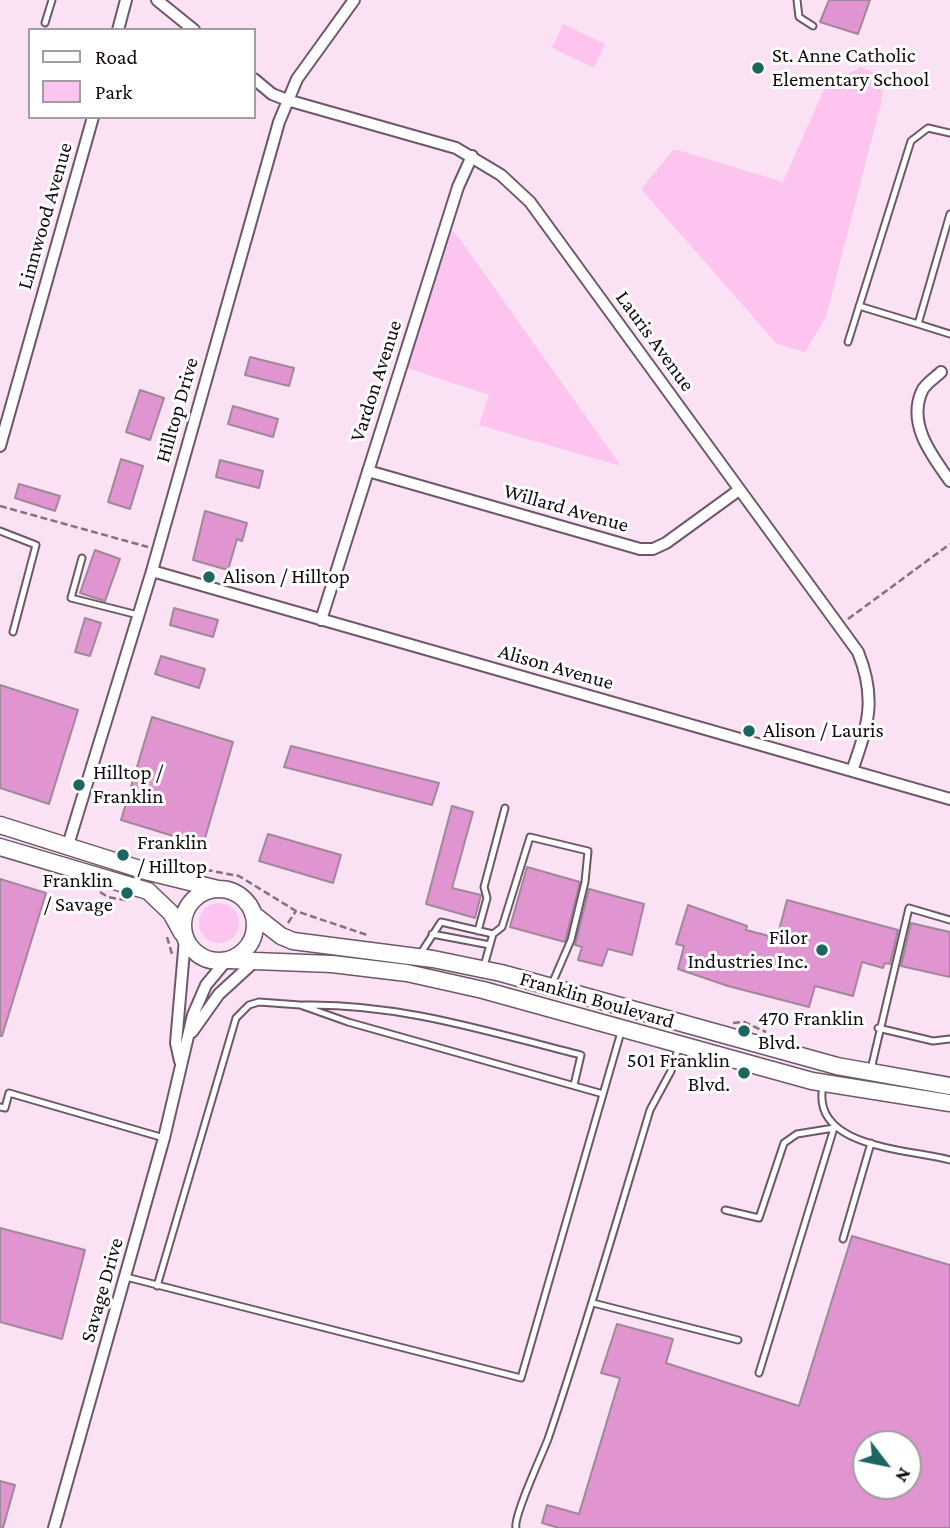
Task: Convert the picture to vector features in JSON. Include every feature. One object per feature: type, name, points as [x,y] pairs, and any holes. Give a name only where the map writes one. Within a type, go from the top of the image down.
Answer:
[{"type":"main road","points":[[0,825],[149,872],[240,895],[253,914],[253,937],[247,947],[228,961],[207,959],[198,955],[171,913],[148,891],[0,847]]},
{"type":"main road","points":[[184,937],[184,916],[189,905],[207,891],[218,889]]},
{"type":"main road","name":"Franklin Boulevard","points":[[253,914],[281,936],[293,941],[418,957],[483,969],[793,1055],[950,1086]]},
{"type":"main road","name":"Franklin Boulevard","points":[[228,961],[332,964],[407,973],[483,990],[824,1083],[950,1103]]},
{"type":"street","points":[[119,28],[126,0]]},
{"type":"street","points":[[157,0],[192,28]]},
{"type":"street","name":"Hilltop Drive","points":[[68,845],[152,571],[287,100],[297,79],[354,0]]},
{"type":"street","name":"Lauris Avenue","points":[[256,81],[272,94],[287,100],[392,129],[472,156],[501,175],[530,202],[858,652],[869,679],[867,726],[852,771]]},
{"type":"street","name":"Linnwood Avenue","points":[[0,446],[92,119]]},
{"type":"street","name":"Vardon Avenue","points":[[321,620],[458,187],[472,156]]},
{"type":"street","points":[[941,372],[922,391],[918,425],[928,450],[949,480]]},
{"type":"street","name":"Willard Avenue","points":[[368,471],[640,549],[666,543],[739,490]]},
{"type":"street","name":"Alison Avenue","points":[[152,571],[950,799]]},
{"type":"street","name":"Savage Drive","points":[[180,1061],[176,1043],[184,937]]},
{"type":"street","name":"Savage Drive","points":[[54,1528],[164,1138],[180,1061],[199,997],[228,961]]},
{"type":"street","points":[[190,1034],[219,994],[254,962]]},
{"type":"lane","points":[[45,23],[52,0]]},
{"type":"lane","points":[[797,0],[799,17],[813,26]]},
{"type":"lane","points":[[848,342],[911,141],[928,128],[950,133]]},
{"type":"lane","points":[[918,324],[950,214]]},
{"type":"lane","points":[[943,239],[950,242]]},
{"type":"lane","points":[[859,306],[950,334]]},
{"type":"lane","points":[[0,531],[36,545],[13,632]]},
{"type":"lane","points":[[82,558],[71,598],[138,615]]},
{"type":"lane","points":[[478,931],[487,898],[484,887],[505,808]]},
{"type":"lane","points":[[483,969],[493,934],[502,927],[530,837],[587,851],[585,883],[571,940],[551,986]]},
{"type":"lane","points":[[870,1072],[878,1028],[909,908],[950,920]]},
{"type":"lane","points":[[418,957],[441,922],[493,934]]},
{"type":"lane","points":[[432,934],[490,945]]},
{"type":"lane","points":[[157,1286],[236,1018],[249,1005],[260,1002],[353,1004],[415,1013],[581,1055],[573,1085]]},
{"type":"lane","points":[[300,1004],[348,1022],[603,1094]]},
{"type":"lane","points":[[878,1028],[933,1041],[950,1040]]},
{"type":"lane","points":[[126,1277],[521,1378],[622,1029]]},
{"type":"lane","points":[[516,1528],[515,1514],[536,1472],[593,1303],[650,1110],[671,1071],[679,1045]]},
{"type":"lane","points":[[759,1373],[834,1128],[822,1109],[824,1083]]},
{"type":"lane","points":[[0,1107],[5,1108],[9,1093],[164,1138]]},
{"type":"lane","points":[[725,1210],[759,1218],[784,1143],[797,1134],[834,1128],[872,1143],[950,1160]]},
{"type":"lane","points":[[843,1240],[872,1143]]},
{"type":"lane","points":[[593,1303],[738,1340]]},
{"type":"path","points":[[0,506],[158,550]]},
{"type":"path","points":[[839,626],[950,544]]},
{"type":"path","points":[[97,890],[108,897],[137,901]]},
{"type":"path","points":[[285,928],[296,911]]},
{"type":"path","points":[[166,934],[171,965]]},
{"type":"green space","points":[[563,24],[605,44],[594,68],[552,48]]},
{"type":"green space","points":[[861,67],[882,76],[882,99],[826,317],[805,352],[777,344],[641,189],[674,149],[783,182],[825,87]]},
{"type":"green space","points":[[444,224],[456,234],[621,466],[479,425],[489,395],[404,367]]},
{"type":"green space","points":[[219,903],[227,904],[233,909],[238,915],[238,931],[233,937],[227,942],[219,943],[211,942],[205,937],[200,931],[199,923],[200,915],[205,909],[211,904]]},
{"type":"building","points":[[829,0],[870,0],[858,34],[820,22]]},
{"type":"building","points":[[250,357],[294,368],[289,386],[245,375]]},
{"type":"building","points":[[140,390],[164,398],[150,440],[126,432]]},
{"type":"building","points":[[233,406],[278,419],[273,437],[228,424]]},
{"type":"building","points":[[121,459],[143,466],[130,509],[108,502]]},
{"type":"building","points":[[220,460],[263,471],[259,488],[216,477]]},
{"type":"building","points":[[19,484],[60,496],[55,511],[15,498]]},
{"type":"building","points":[[205,511],[247,523],[242,541],[237,539],[228,570],[193,560]]},
{"type":"building","points":[[95,550],[120,559],[105,601],[80,593]]},
{"type":"building","points":[[174,608],[218,620],[213,637],[170,625]]},
{"type":"building","points":[[85,618],[101,623],[90,656],[75,652]]},
{"type":"building","points":[[161,656],[205,669],[199,688],[155,674]]},
{"type":"building","points":[[0,685],[78,710],[49,804],[0,788]]},
{"type":"building","points":[[152,717],[233,742],[203,845],[121,820]]},
{"type":"building","points":[[291,746],[439,783],[432,805],[284,767]]},
{"type":"building","points":[[452,806],[473,812],[452,888],[481,895],[475,918],[426,904]]},
{"type":"building","points":[[268,834],[341,855],[333,883],[259,861]]},
{"type":"building","points":[[527,867],[580,882],[565,942],[510,927]]},
{"type":"building","points":[[0,879],[46,893],[2,1036],[0,1036]]},
{"type":"building","points":[[589,889],[644,904],[632,955],[608,949],[602,966],[578,960],[582,947],[575,945]]},
{"type":"building","name":"Filor Industries Inc.","points":[[787,900],[898,930],[890,964],[885,963],[883,968],[862,962],[853,996],[815,986],[809,1007],[728,986],[678,969],[684,946],[676,944],[688,905],[747,926],[746,930],[777,938]]},
{"type":"building","points":[[911,923],[950,932],[950,977],[901,966]]},
{"type":"building","points":[[0,1228],[85,1250],[62,1339],[0,1322]]},
{"type":"building","points":[[852,1236],[950,1265],[950,1528],[559,1528],[542,1523],[547,1505],[579,1514],[620,1378],[601,1373],[617,1324],[673,1339],[666,1363],[799,1406]]},
{"type":"building","points":[[0,1481],[15,1485],[3,1528],[0,1528]]},
{"type":"place","name":"St. Anne Catholic Elementary School","points":[[758,68]]},
{"type":"place","name":"Alison / Hilltop","points":[[209,577]]},
{"type":"place","name":"Alison / Lauris","points":[[749,731]]},
{"type":"place","name":"Hilltop / Franklin","points":[[79,785]]},
{"type":"place","name":"Franklin / Hilltop","points":[[123,855]]},
{"type":"place","name":"Franklin / Savage","points":[[127,893]]},
{"type":"place","name":"Filor Industries Inc.","points":[[822,950]]},
{"type":"place","name":"470 Franklin Blvd.","points":[[744,1031]]},
{"type":"place","name":"501 Franklin Blvd.","points":[[744,1073]]}]
